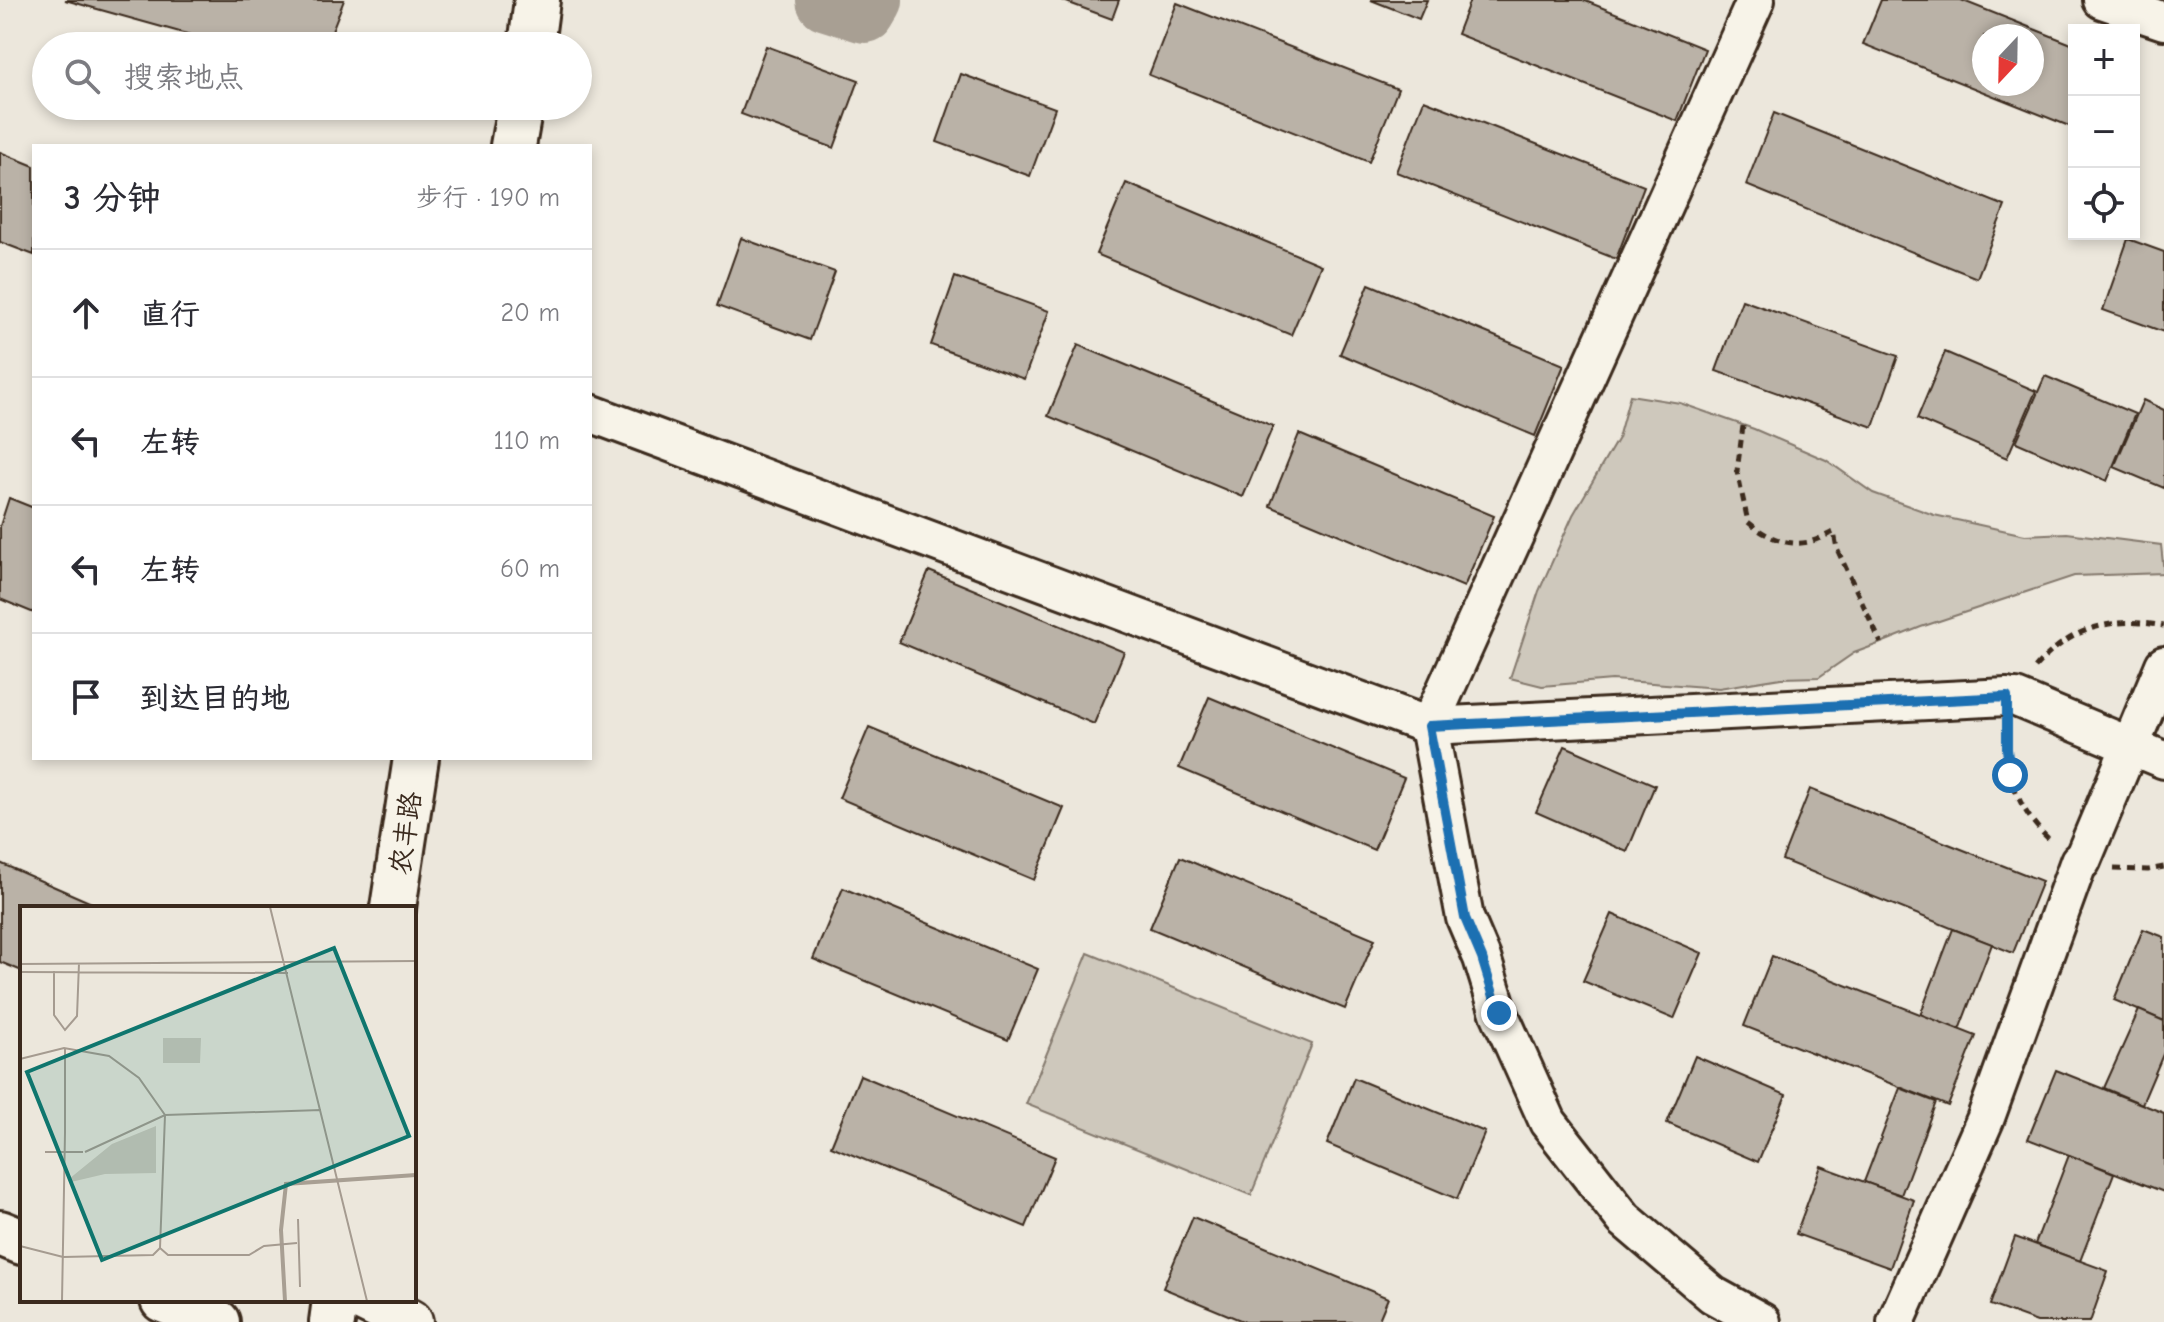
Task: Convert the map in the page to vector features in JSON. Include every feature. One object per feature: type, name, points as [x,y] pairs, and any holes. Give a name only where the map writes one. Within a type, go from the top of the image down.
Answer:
[{"type":"main road","points":[[513,144],[518,120]]},
{"type":"main road","name":"农丰路","points":[[393,906],[416,760]]},
{"type":"main road","points":[[0,1233],[20,1241]]},
{"type":"main road","points":[[168,1302],[217,1322]]},
{"type":"main road","points":[[332,1322],[335,1302]]},
{"type":"main road","points":[[369,1302],[410,1322]]},
{"type":"street","points":[[1756,0],[1429,726],[1465,918],[1482,958],[1499,1013],[1548,1122],[1624,1219],[1713,1295],[1762,1322]]},
{"type":"street","points":[[2102,0],[2164,21]]},
{"type":"street","points":[[592,414],[1429,726],[2012,697],[2164,760]]},
{"type":"street","points":[[1896,1322],[1985,1120],[2081,861],[2164,665]]},
{"type":"path","points":[[1743,426],[1737,471],[1748,522],[1767,537],[1781,541],[1808,542],[1834,532],[1837,549],[1881,643]]},
{"type":"path","points":[[2164,626],[2116,622],[2090,628],[2066,639],[2046,655],[2012,697],[2007,749],[2010,775],[2018,799],[2032,822],[2050,841],[2081,861],[2122,871],[2164,867]]},
{"type":"shaded area","points":[[1630,395],[1680,403],[1754,429],[1826,460],[1873,493],[1934,515],[2025,535],[2067,533],[2161,545],[2164,573],[2074,576],[1921,627],[1854,653],[1819,677],[1781,678],[1719,688],[1612,680],[1542,686],[1510,678],[1539,591],[1573,515],[1618,438]]},
{"type":"shaded area","points":[[1088,953],[1312,1044],[1251,1195],[1026,1104]]},
{"type":"building","points":[[65,0],[344,0],[331,32],[180,32]]},
{"type":"building","points":[[1061,0],[1119,0],[1112,19]]},
{"type":"building","points":[[1371,0],[1427,0],[1419,19]]},
{"type":"building","points":[[1470,0],[1583,0],[1705,49],[1677,121],[1457,34]]},
{"type":"building","points":[[1881,0],[1961,0],[2021,24],[1972,24],[1972,87],[1863,44]]},
{"type":"building","points":[[1177,3],[1398,89],[1369,162],[1149,75]]},
{"type":"building","points":[[2044,33],[2068,43],[2068,126],[1994,96],[2044,96]]},
{"type":"building","points":[[766,46],[859,80],[834,148],[741,114]]},
{"type":"building","points":[[961,74],[1055,108],[1030,176],[937,142]]},
{"type":"building","points":[[1424,100],[1644,186],[1616,259],[1396,172]]},
{"type":"building","points":[[1774,113],[2005,206],[1977,278],[1746,185]]},
{"type":"building","points":[[0,152],[32,165],[32,254],[0,242]]},
{"type":"building","points":[[1126,183],[1321,265],[1291,335],[1096,254]]},
{"type":"building","points":[[741,238],[835,272],[810,340],[717,306]]},
{"type":"building","points":[[2128,240],[2164,252],[2164,332],[2103,310]]},
{"type":"building","points":[[955,277],[1049,311],[1024,379],[931,345]]},
{"type":"building","points":[[1369,284],[1564,365],[1535,436],[1340,354]]},
{"type":"building","points":[[1742,300],[1898,356],[1873,427],[1716,371]]},
{"type":"building","points":[[1078,345],[1273,426],[1243,497],[1048,416]]},
{"type":"building","points":[[1945,352],[2036,391],[2007,458],[1917,419]]},
{"type":"building","points":[[2045,376],[2135,414],[2107,481],[2016,442]]},
{"type":"building","points":[[2143,400],[2164,410],[2164,488],[2114,467]]},
{"type":"building","points":[[1299,434],[1494,516],[1464,587],[1270,506]]},
{"type":"building","points":[[9,498],[32,507],[32,612],[0,599],[0,526]]},
{"type":"building","points":[[929,571],[1124,652],[1094,724],[899,642]]},
{"type":"building","points":[[1209,697],[1404,778],[1374,850],[1179,768]]},
{"type":"building","points":[[869,727],[1064,808],[1034,880],[839,798]]},
{"type":"building","points":[[1565,746],[1655,785],[1627,852],[1536,812]]},
{"type":"building","points":[[1810,789],[2042,881],[2013,953],[1782,860]]},
{"type":"building","points":[[1180,857],[1375,939],[1345,1009],[1150,928]]},
{"type":"building","points":[[0,863],[98,906],[20,906],[20,970],[0,962]]},
{"type":"building","points":[[843,888],[1038,969],[1008,1040],[813,959]]},
{"type":"building","points":[[1612,914],[1702,953],[1674,1019],[1583,981]]},
{"type":"building","points":[[1953,929],[1992,944],[1959,1030],[1920,1015]]},
{"type":"building","points":[[2143,929],[2164,937],[2164,1021],[2114,1000]]},
{"type":"building","points":[[1772,956],[1976,1036],[1948,1106],[1744,1026]]},
{"type":"building","points":[[2139,1010],[2164,1021],[2164,1052],[2142,1104],[2104,1088]]},
{"type":"building","points":[[1695,1056],[1786,1095],[1758,1162],[1667,1123]]},
{"type":"building","points":[[2056,1070],[2164,1113],[2164,1192],[2028,1139]]},
{"type":"building","points":[[860,1075],[1055,1157],[1026,1227],[831,1146]]},
{"type":"building","points":[[1354,1078],[1485,1132],[1457,1199],[1327,1144]]},
{"type":"building","points":[[1900,1088],[1936,1102],[1901,1195],[1864,1182]]},
{"type":"building","points":[[2069,1155],[2114,1173],[2080,1261],[2035,1244]]},
{"type":"building","points":[[1821,1166],[1914,1200],[1890,1268],[1796,1234]]},
{"type":"building","points":[[1193,1217],[1388,1298],[1378,1322],[1245,1322],[1163,1288]]},
{"type":"building","points":[[2015,1237],[2108,1271],[2090,1322],[2037,1322],[1990,1305]]},
{"type":"waterway","points":[[827,0],[865,12],[872,0]]},
{"type":"route","points":[[1499,1013],[1482,958],[1465,918],[1429,726],[2007,697],[2010,775]]}]
